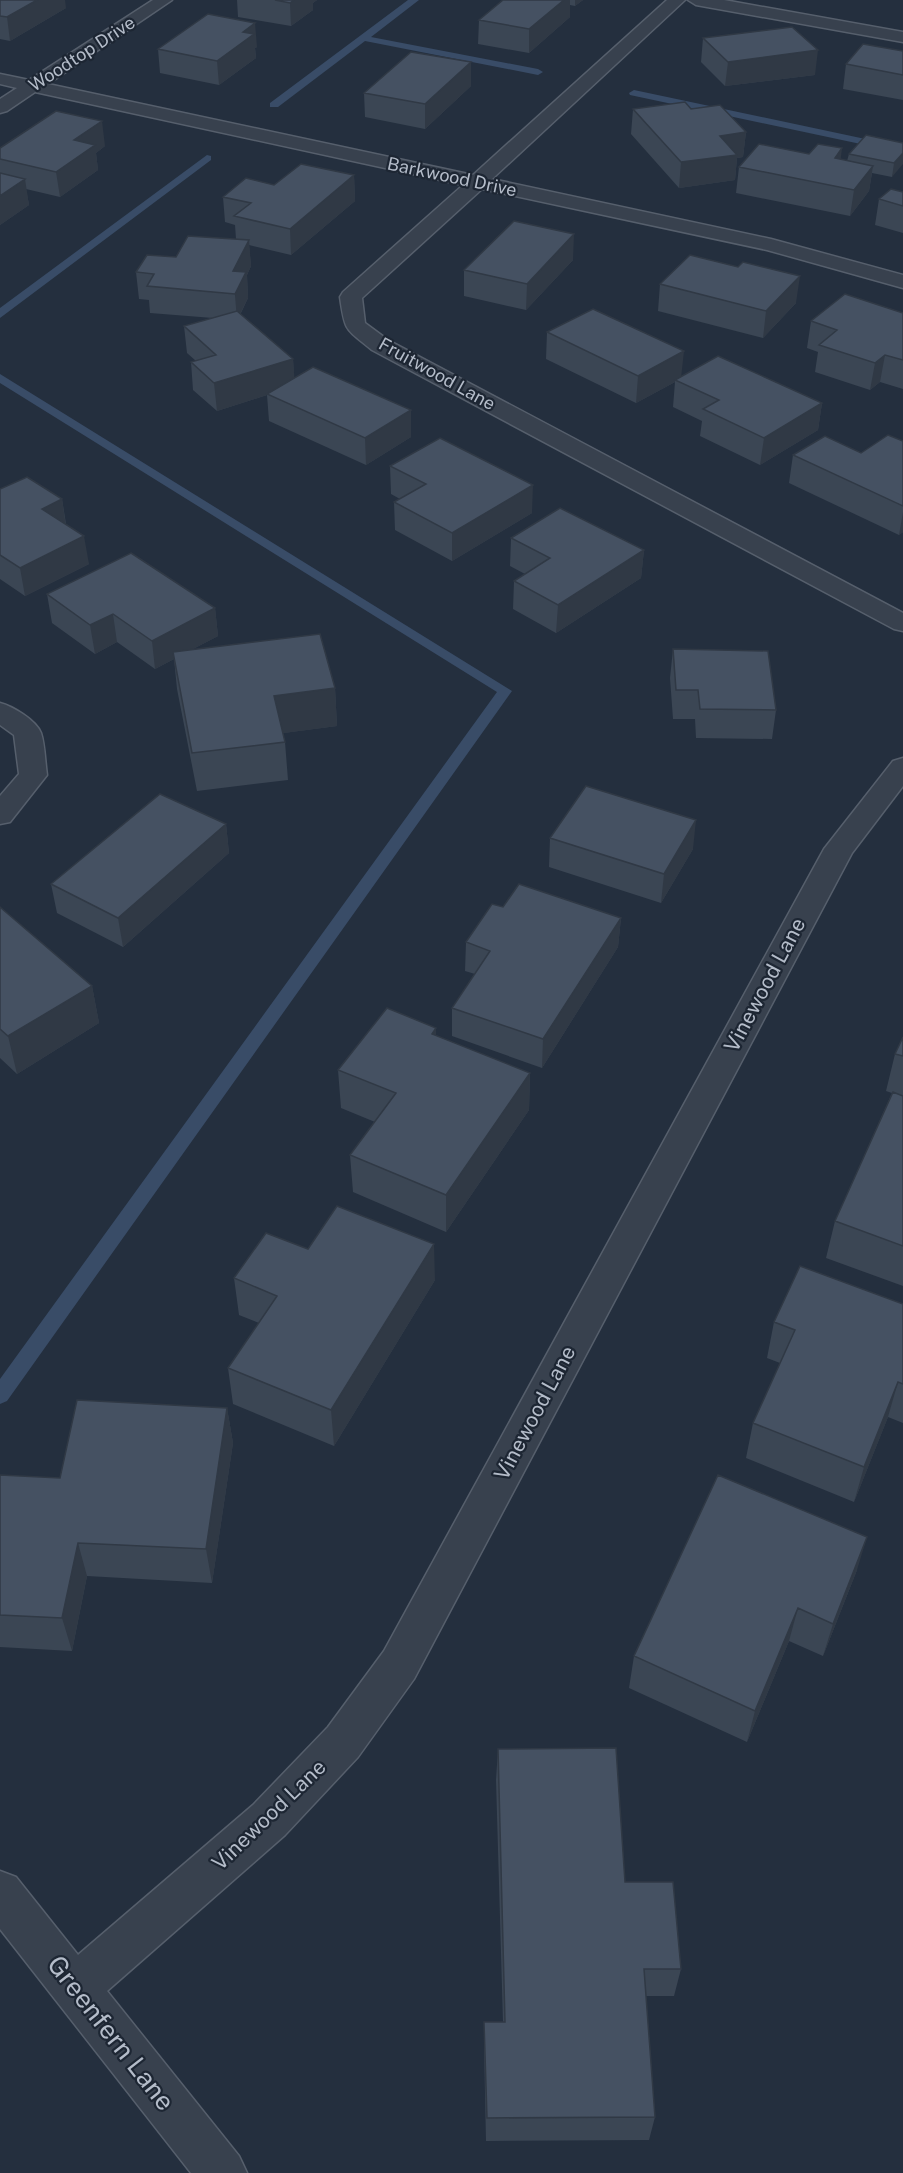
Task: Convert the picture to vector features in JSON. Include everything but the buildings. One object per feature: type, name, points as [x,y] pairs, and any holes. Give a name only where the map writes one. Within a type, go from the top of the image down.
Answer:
[{"type":"street","name":"Woodtop Drive","points":[[0,107],[164,0]]},
{"type":"street","name":"Fruitwood Lane","points":[[677,0],[351,297],[356,325],[380,345],[903,623]]},
{"type":"street","points":[[696,0],[903,37]]},
{"type":"street","name":"Barkwood Drive","points":[[0,79],[771,245],[903,282]]},
{"type":"street","points":[[0,711],[27,732],[33,775],[0,815]]},
{"type":"street","name":"Vinewood Lane","points":[[76,1987],[269,1820],[343,1742],[399,1665],[839,849],[903,767]]},
{"type":"street","name":"Greenfern Lane","points":[[0,1893],[222,2173]]},
{"type":"waterway","points":[[274,105],[414,0]]},
{"type":"waterway","points":[[364,38],[538,72]]},
{"type":"waterway","points":[[634,93],[903,150]]},
{"type":"waterway","points":[[0,314],[207,158]]},
{"type":"waterway","points":[[0,378],[505,691],[0,1395]]}]
